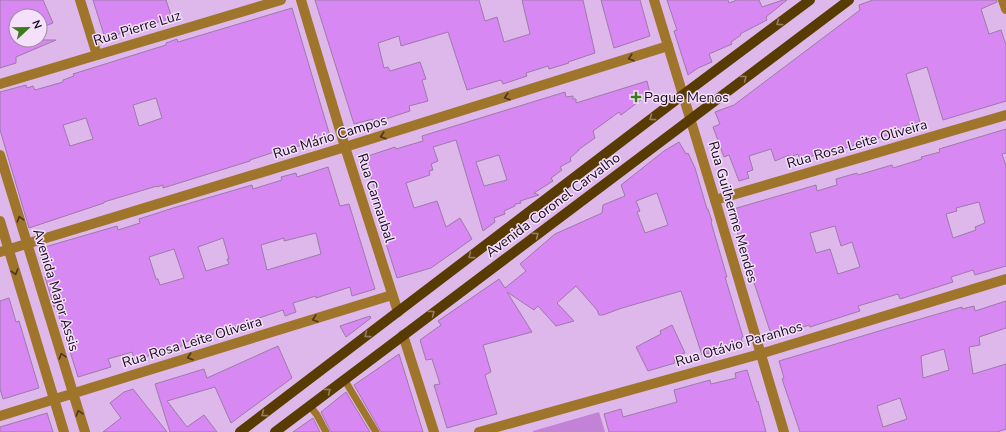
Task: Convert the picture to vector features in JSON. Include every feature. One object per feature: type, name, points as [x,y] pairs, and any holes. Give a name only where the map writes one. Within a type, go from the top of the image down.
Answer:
[{"type":"main road","name":"Avenida Coronel Carvalho","points":[[240,432],[810,0]]},
{"type":"main road","name":"Avenida Coronel Carvalho","points":[[280,431],[309,405],[849,0]]},
{"type":"street","points":[[80,0],[97,55]]},
{"type":"street","name":"Rua Pierre Luz","points":[[0,84],[281,0]]},
{"type":"street","name":"Rua Carnaubal","points":[[301,0],[345,147],[398,312]]},
{"type":"street","name":"Rua Guilherme Mendes","points":[[654,0],[784,432]]},
{"type":"street","points":[[1003,0],[1006,9]]},
{"type":"street","name":"Rua Mário Campos","points":[[4,251],[28,245],[668,46]]},
{"type":"street","name":"Rua Rosa Leite Oliveira","points":[[715,200],[1006,115]]},
{"type":"street","name":"Avenida Major Assis","points":[[0,156],[85,432]]},
{"type":"street","points":[[0,221],[4,251],[64,432]]},
{"type":"street","name":"Rua Otávio Paranhos","points":[[479,432],[760,354],[1006,279]]},
{"type":"street","name":"Rua Rosa Leite Oliveira","points":[[0,416],[392,295]]},
{"type":"street","points":[[403,335],[434,432]]},
{"type":"lane","points":[[344,379],[376,432]]},
{"type":"lane","points":[[309,405],[317,415],[326,432]]},
{"type":"shaded area","points":[[599,412],[605,432],[533,432],[533,431]]},
{"type":"building","points":[[0,0],[43,0],[46,8],[8,8],[8,48],[37,48],[16,57],[16,63],[0,68]]},
{"type":"building","points":[[93,0],[166,0],[172,18],[105,38]]},
{"type":"building","points":[[315,0],[479,0],[485,21],[497,17],[504,42],[530,34],[522,0],[583,0],[595,53],[549,69],[548,66],[526,73],[527,76],[503,84],[501,80],[467,90],[448,32],[401,46],[399,36],[378,43],[384,68],[388,67],[390,71],[420,62],[426,79],[422,80],[428,101],[409,106],[410,111],[373,123],[373,119],[354,124]]},
{"type":"building","points":[[601,0],[640,0],[650,36],[614,48]]},
{"type":"building","points":[[667,0],[728,0],[729,3],[737,0],[759,0],[762,7],[787,0],[766,17],[767,20],[740,34],[741,35],[731,42],[732,44],[709,54],[712,62],[698,68],[688,75],[674,31],[677,30]]},
{"type":"building","points":[[873,0],[997,0],[997,2],[981,9],[989,34],[1001,30],[1006,45],[1006,101],[943,120],[927,67],[906,74],[920,122],[904,126],[905,130],[818,156],[817,154],[800,161],[798,154],[790,157],[789,155],[775,161],[771,149],[749,156],[753,170],[747,172],[749,178],[739,181],[729,155],[724,157],[713,127],[720,124],[715,112],[734,105],[860,10],[859,5]]},
{"type":"building","points":[[292,8],[330,136],[296,147],[296,145],[163,188],[163,185],[157,186],[104,202],[29,228],[0,130],[0,92],[26,85],[27,88],[33,86],[35,90],[63,82],[63,80],[74,76],[73,74],[166,45],[166,43],[177,39],[178,42]],"holes":[[[156,98],[162,118],[139,126],[133,105]],[[86,118],[93,139],[70,146],[63,125]]]},
{"type":"building","points":[[48,12],[53,23],[48,25]]},
{"type":"building","points":[[48,40],[56,40],[48,43]]},
{"type":"building","points":[[647,81],[650,93],[621,115],[619,112],[593,131],[595,138],[578,150],[570,158],[571,161],[560,167],[562,170],[551,178],[553,181],[534,193],[539,195],[520,201],[521,203],[515,204],[515,206],[504,211],[505,214],[494,218],[495,222],[483,231],[456,140],[433,147],[438,161],[431,164],[433,170],[429,171],[430,175],[406,183],[414,208],[437,201],[446,227],[460,218],[472,239],[431,268],[397,278],[374,206],[377,205],[373,193],[376,193],[365,157],[395,147],[396,149],[423,141],[422,136],[565,92],[566,97],[573,96],[573,99],[576,99],[576,103]],"holes":[[[499,155],[507,180],[484,186],[476,162]]]},
{"type":"building","points":[[1006,129],[1006,153],[1002,154],[1006,166],[1006,266],[975,275],[973,270],[951,277],[953,282],[900,299],[898,294],[858,306],[860,311],[772,337],[730,210],[816,185],[817,191],[837,185],[836,179],[857,173],[858,175],[892,165],[893,168],[922,159],[921,157],[940,152],[939,149]],"holes":[[[979,202],[985,223],[975,227],[976,230],[953,238],[946,214],[957,211],[956,208]],[[835,226],[841,246],[852,242],[860,267],[838,274],[830,249],[816,253],[810,233]]]},
{"type":"building","points":[[679,142],[686,154],[688,153],[695,168],[712,221],[711,222],[727,277],[725,277],[743,337],[741,338],[743,344],[702,355],[681,291],[599,315],[597,310],[576,286],[557,303],[574,321],[556,326],[538,306],[534,310],[507,292],[532,332],[483,345],[491,372],[485,375],[497,414],[447,428],[434,385],[440,384],[432,359],[426,360],[420,340],[441,325],[438,321],[499,279],[505,288],[526,271],[520,264],[555,234],[602,213],[603,205],[625,196],[621,185],[664,151]],"holes":[[[657,193],[668,225],[645,233],[637,212],[640,211],[636,201]]]},
{"type":"building","points":[[328,167],[340,206],[349,204],[375,289],[352,296],[350,287],[316,298],[316,296],[293,303],[296,312],[285,316],[283,310],[259,318],[260,323],[185,342],[185,345],[135,360],[132,352],[108,359],[111,367],[78,377],[56,307],[54,307],[45,277],[47,277],[38,249],[117,226],[118,230],[140,223],[139,219],[252,185],[253,189],[282,180],[281,177],[296,173],[297,177]],"holes":[[[316,233],[321,254],[267,270],[261,245],[284,238],[284,241]],[[223,238],[229,264],[206,271],[198,247]],[[174,249],[184,278],[160,285],[158,279],[156,279],[149,257]]]},
{"type":"building","points":[[9,298],[16,322],[19,321],[39,388],[3,399],[0,389],[0,301]]},
{"type":"building","points":[[1006,301],[1006,328],[979,337],[980,345],[969,347],[973,374],[1006,364],[1006,429],[997,432],[800,432],[782,379],[784,378],[779,361],[962,307],[962,309],[974,306],[975,311]],"holes":[[[944,349],[949,370],[923,378],[921,356]],[[900,398],[907,419],[883,427],[877,406]]]},
{"type":"building","points":[[370,316],[371,318],[346,337],[340,326]]},
{"type":"building","points":[[672,325],[685,353],[674,357],[675,363],[648,371],[636,347],[661,334],[660,331]]},
{"type":"building","points":[[278,346],[292,378],[231,423],[215,387],[167,401],[187,427],[204,415],[217,432],[170,432],[155,384],[204,369],[207,378]]},
{"type":"building","points":[[399,354],[423,432],[381,432],[354,385]]},
{"type":"building","points":[[747,370],[757,402],[758,401],[766,432],[609,432],[604,414],[621,409],[623,417],[677,402],[674,390],[710,380],[711,384],[736,378],[735,373]]},
{"type":"building","points":[[133,389],[167,432],[103,432],[121,418],[110,403],[124,392]]},
{"type":"building","points":[[346,392],[370,432],[331,432],[321,412]]},
{"type":"building","points":[[47,413],[53,432],[0,432],[0,427]]},
{"type":"building","points":[[313,418],[320,432],[293,432]]},
{"type":"place","name":"Pague Menos","points":[[636,97]]}]
